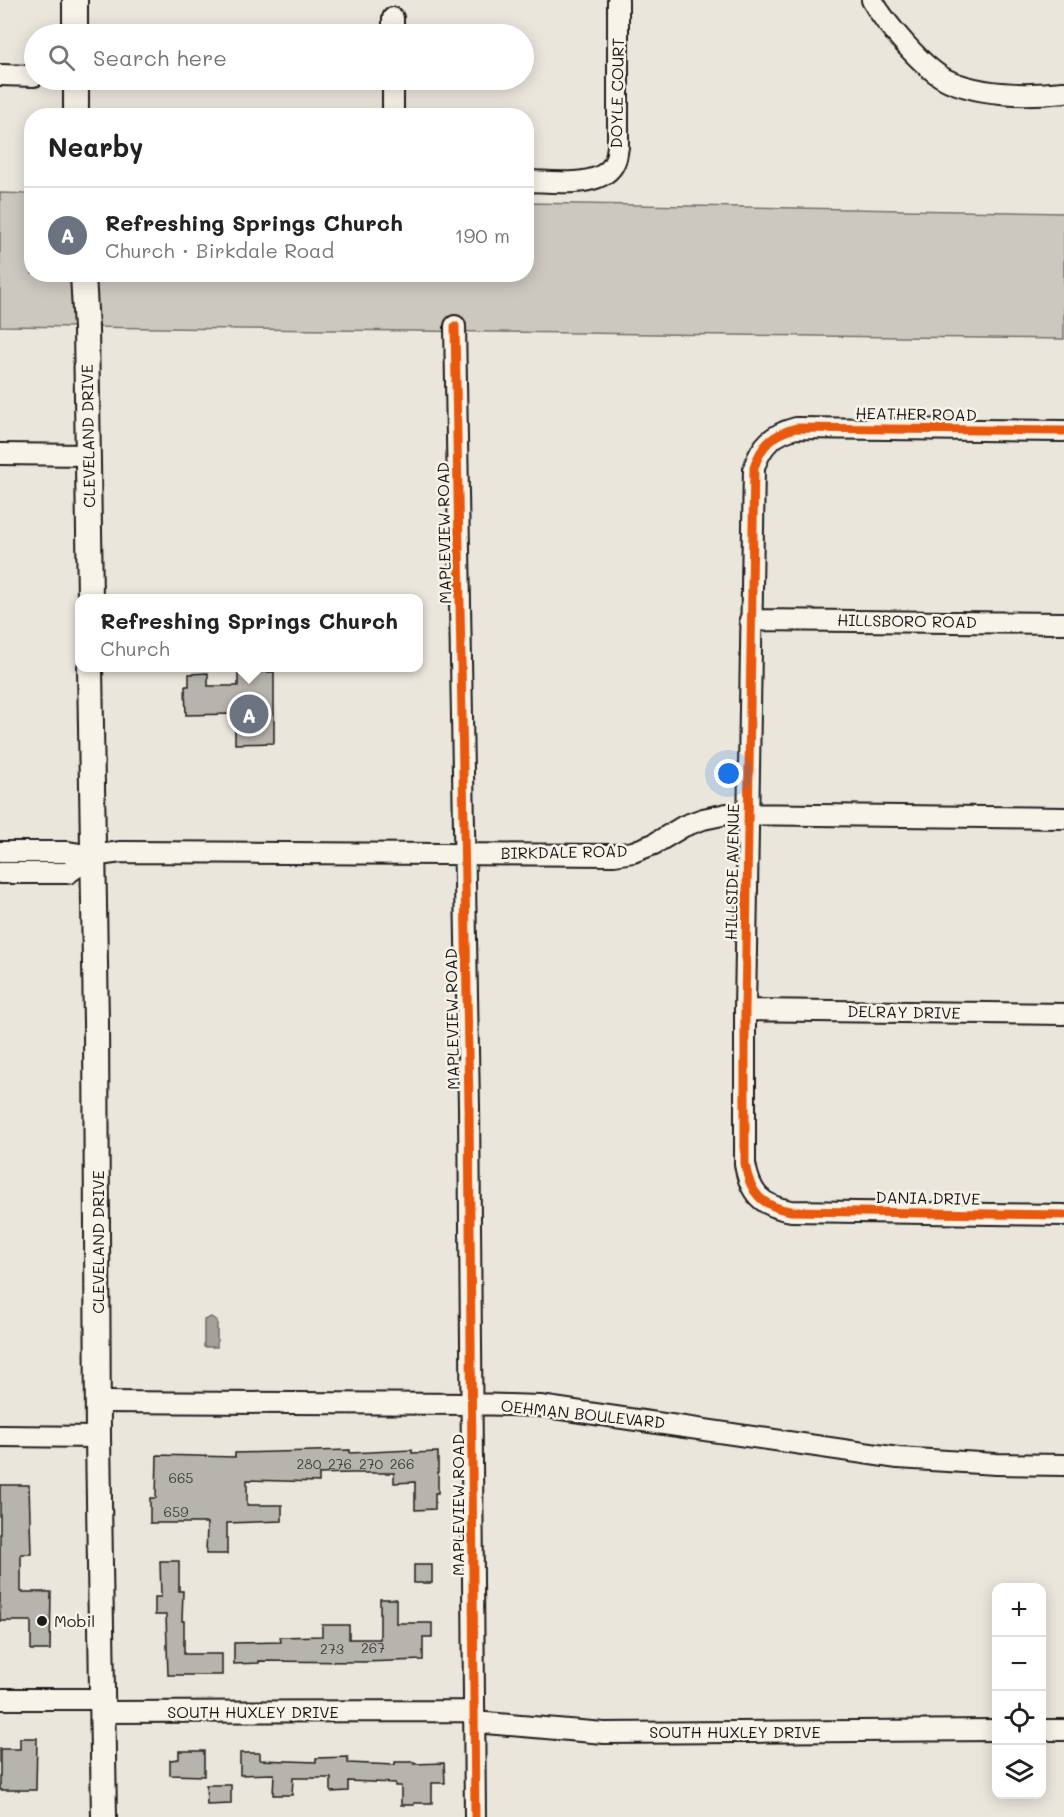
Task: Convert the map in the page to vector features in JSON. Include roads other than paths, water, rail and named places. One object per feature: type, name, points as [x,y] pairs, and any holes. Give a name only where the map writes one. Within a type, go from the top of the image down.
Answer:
[{"type":"street","points":[[75,0],[75,24]]},
{"type":"street","name":"DOYLE COURT","points":[[534,181],[594,180],[607,173],[615,162],[618,147],[618,0]]},
{"type":"street","points":[[872,0],[897,35],[921,60],[947,80],[990,92],[1013,94],[1064,92]]},
{"type":"street","points":[[0,75],[24,76]]},
{"type":"street","points":[[76,90],[76,108]]},
{"type":"street","points":[[393,90],[393,108]]},
{"type":"street","name":"CLEVELAND DRIVE","points":[[83,282],[90,594]]},
{"type":"street","name":"MAPLEVIEW ROAD","points":[[456,326],[465,853],[475,1817]]},
{"type":"street","name":"HEATHER ROAD","points":[[770,440],[782,432],[796,428],[1064,431]]},
{"type":"street","name":"HILLSIDE AVENUE","points":[[770,440],[758,454],[754,468],[747,815],[745,1164],[748,1180],[755,1193],[764,1202],[777,1209],[791,1211]]},
{"type":"street","points":[[0,454],[88,455]]},
{"type":"street","name":"HILLSBORO ROAD","points":[[750,620],[1064,623]]},
{"type":"street","name":"CLEVELAND DRIVE","points":[[90,672],[104,1817]]},
{"type":"street","name":"BIRKDALE ROAD","points":[[92,856],[121,852],[614,855],[633,852],[654,844],[684,826],[727,814],[1064,818]]},
{"type":"street","points":[[0,852],[68,852],[92,856]]},
{"type":"street","points":[[0,873],[68,873],[92,856]]},
{"type":"street","name":"DELRAY DRIVE","points":[[745,1010],[1064,1014]]},
{"type":"street","name":"DANIA DRIVE","points":[[791,1211],[1064,1215]]},
{"type":"street","name":"OEHMAN BOULEVARD","points":[[98,1402],[540,1406],[898,1458],[996,1464],[1064,1465]]},
{"type":"street","points":[[0,1436],[99,1437]]},
{"type":"street","name":"SOUTH HUXLEY DRIVE","points":[[0,1699],[103,1705],[474,1717],[604,1733],[992,1730]]},
{"type":"street","points":[[1046,1730],[1064,1730]]},
{"type":"place","name":"Refreshing Springs Church","points":[[249,714]]},
{"type":"place","name":"Mobil","points":[[42,1621]]}]
